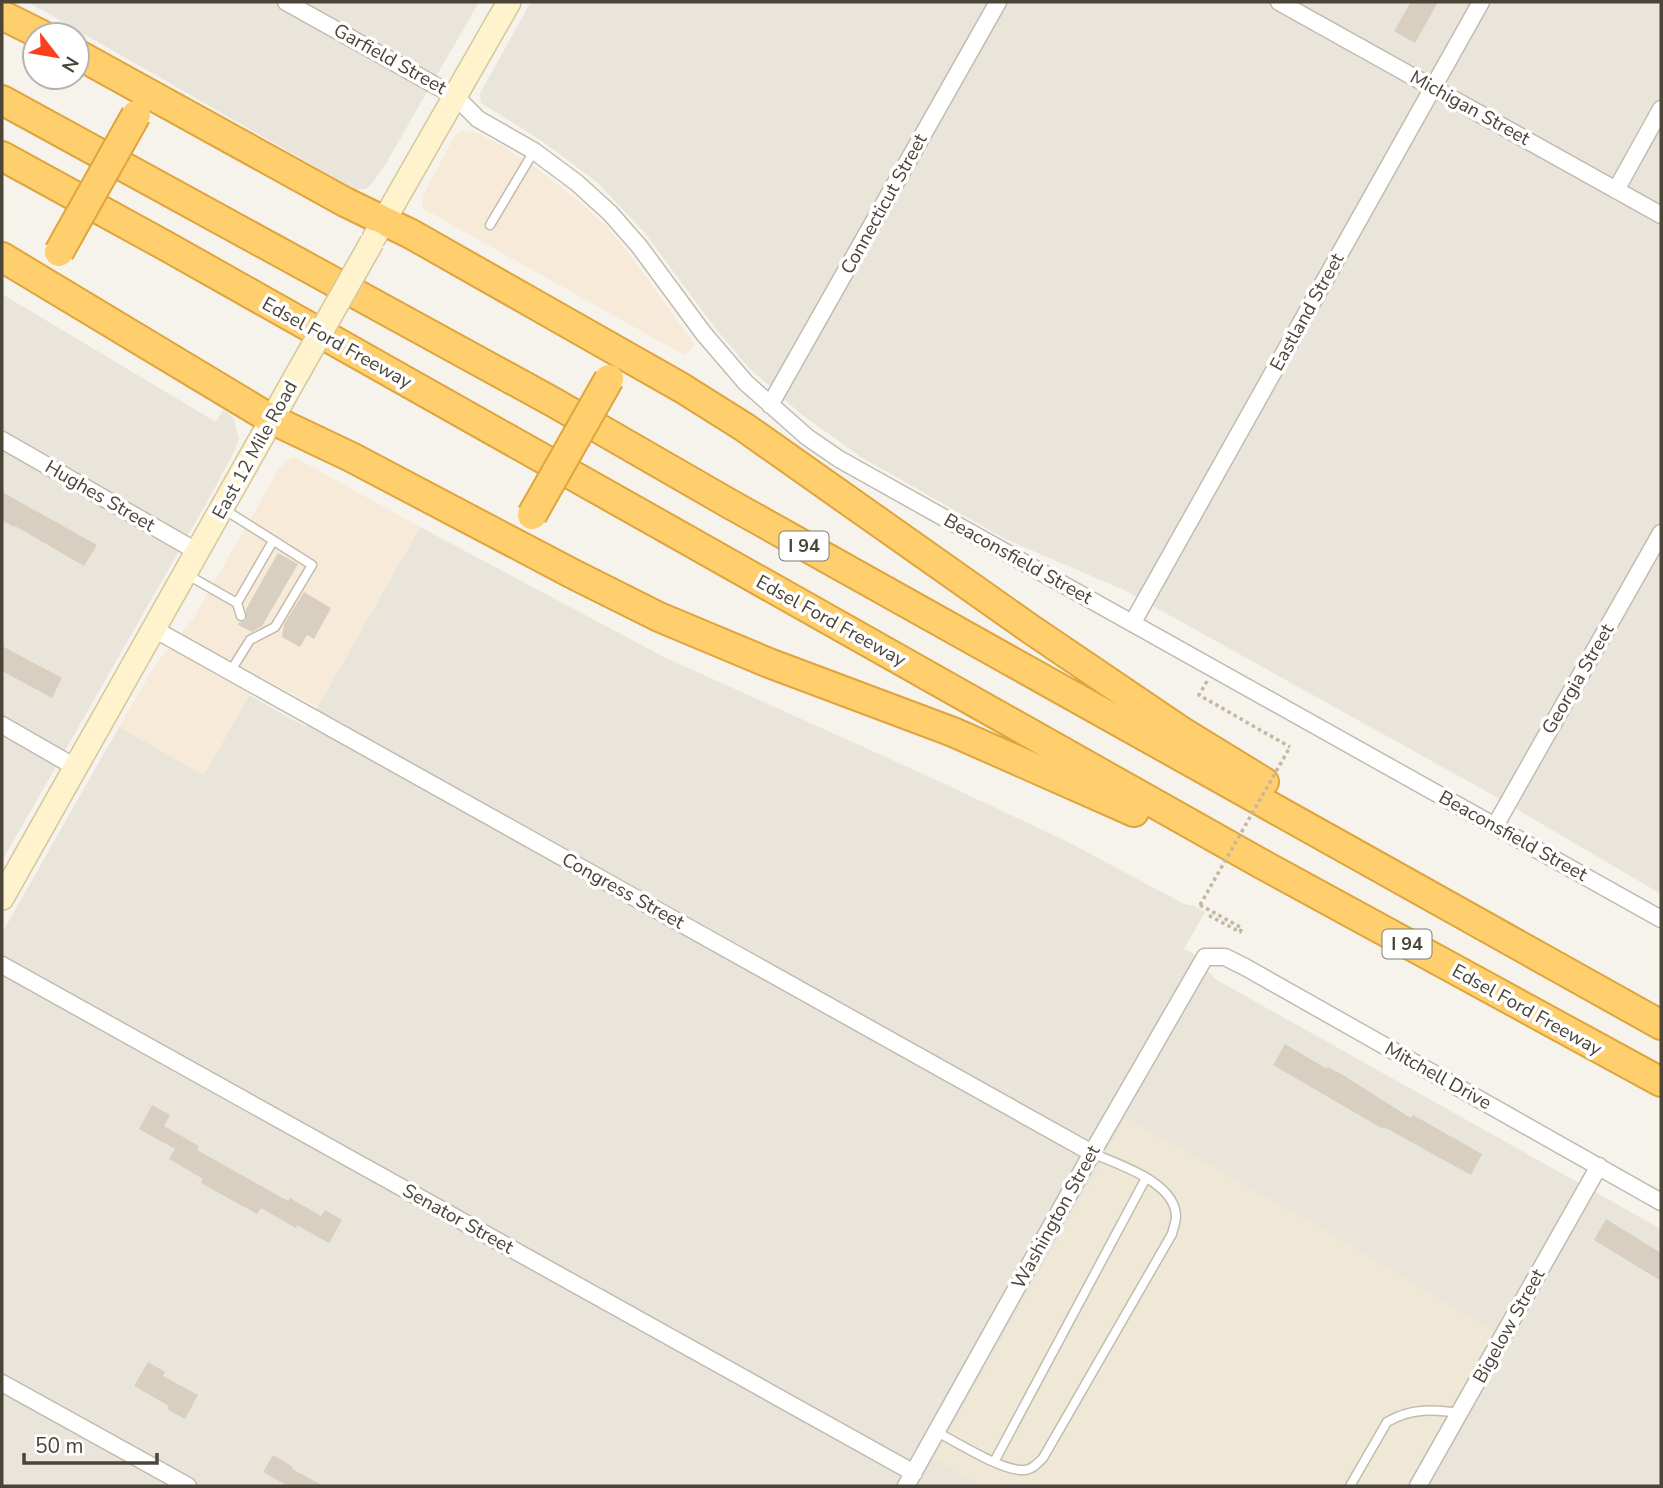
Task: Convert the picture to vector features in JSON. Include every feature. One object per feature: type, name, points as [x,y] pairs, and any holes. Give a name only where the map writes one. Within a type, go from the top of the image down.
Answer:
[{"type":"highway","points":[[2,15],[21,24]]},
{"type":"highway","points":[[91,62],[345,202],[378,232],[606,344],[744,427],[1029,628],[1184,733],[1241,769],[1454,891],[1605,995]]},
{"type":"highway","name":"I 94","points":[[2,100],[553,402],[730,504],[1661,1025]]},
{"type":"highway","points":[[62,294],[55,271],[59,252],[136,115],[149,106],[168,103]]},
{"type":"highway","name":"Edsel Ford Freeway","points":[[2,156],[1260,863],[1661,1082]]},
{"type":"highway","points":[[2,257],[271,419],[374,469],[637,606],[701,635],[953,732],[1105,798],[1185,837],[1260,863]]},
{"type":"highway","points":[[498,535],[517,530],[532,515],[609,379],[612,361],[606,344]]},
{"type":"main road","name":"East 12 Mile Road","points":[[2,898],[509,2]]},
{"type":"street","name":"Garfield Street","points":[[286,2],[456,97]]},
{"type":"street","name":"Connecticut Street","points":[[770,405],[998,2]]},
{"type":"street","name":"Michigan Street","points":[[1279,2],[1661,215]]},
{"type":"street","name":"Eastland Street","points":[[1133,622],[1481,2]]},
{"type":"street","name":"Beaconsfield Street","points":[[456,97],[478,119],[534,151],[577,183],[610,213],[639,246],[704,334],[746,383],[807,436],[839,459],[1661,919]]},
{"type":"street","points":[[1616,190],[1661,109]]},
{"type":"street","name":"Hughes Street","points":[[2,440],[198,552]]},
{"type":"street","name":"Georgia Street","points":[[1495,826],[1661,533]]},
{"type":"street","name":"Congress Street","points":[[154,629],[1092,1153]]},
{"type":"street","points":[[2,725],[75,767]]},
{"type":"street","name":"Washington Street","points":[[910,1479],[1197,968],[1205,957],[1213,956]]},
{"type":"street","name":"Mitchell Drive","points":[[1213,956],[1225,957],[1245,967],[1661,1202]]},
{"type":"street","name":"Senator Street","points":[[2,965],[910,1479]]},
{"type":"street","name":"Bigelow Street","points":[[1418,1486],[1599,1166]]},
{"type":"street","points":[[2,1382],[188,1486]]},
{"type":"lane","points":[[490,225],[534,151]]},
{"type":"lane","points":[[223,509],[312,565],[275,627],[250,640],[230,672]]},
{"type":"lane","points":[[237,603],[273,541]]},
{"type":"lane","points":[[186,573],[237,603],[241,616]]},
{"type":"lane","points":[[246,628],[250,640]]},
{"type":"lane","points":[[937,1432],[993,1462],[1023,1471],[1034,1467],[1043,1458],[1172,1234],[1176,1217],[1172,1202],[1164,1189],[1092,1153]]},
{"type":"lane","points":[[993,1462],[1146,1178]]},
{"type":"lane","points":[[1350,1486],[1387,1422],[1396,1416],[1429,1408],[1460,1413]]},
{"type":"path","points":[[1208,915],[1240,932],[1242,928],[1200,905],[1290,747],[1199,695],[1214,667]]},
{"type":"shaded area","points":[[28,2],[479,2],[385,165],[371,185],[366,189],[356,190],[91,38],[91,21],[61,21]]},
{"type":"shaded area","points":[[531,2],[1661,2],[1661,894],[1491,794],[1124,590],[1005,539],[861,457],[801,414],[748,367],[716,329],[644,232],[598,183],[542,141],[481,103],[480,93]]},
{"type":"shaded area","points":[[460,131],[475,132],[499,144],[542,172],[607,227],[695,345],[684,355],[422,208],[423,196],[455,135]]},
{"type":"shaded area","points":[[2,294],[216,422],[223,410],[228,413],[234,420],[239,438],[207,502],[2,861]]},
{"type":"shaded area","points":[[294,457],[420,527],[317,707],[260,676],[204,775],[119,727],[155,665],[193,619],[281,466]]},
{"type":"shaded area","points":[[420,527],[664,657],[932,778],[1070,843],[1184,904],[1195,906],[1205,912],[1184,949],[1194,954],[1215,979],[1661,1229],[1661,1486],[2,1486],[2,933],[119,727],[204,775],[249,695],[306,727]]},
{"type":"shaded area","points":[[1126,1118],[1334,1235],[1494,1332],[1406,1486],[982,1486],[934,1459]]},
{"type":"building","points":[[1411,2],[1438,2],[1415,43],[1394,31]]},
{"type":"building","points":[[2,492],[97,545],[84,566],[2,520]]},
{"type":"building","points":[[278,553],[298,564],[262,626],[252,632],[237,624],[246,620],[246,609]]},
{"type":"building","points":[[304,592],[331,608],[314,639],[307,635],[300,647],[282,637],[284,624]]},
{"type":"building","points":[[2,646],[62,678],[52,698],[2,671]]},
{"type":"building","points":[[1285,1044],[1327,1069],[1328,1067],[1341,1074],[1411,1118],[1413,1115],[1482,1154],[1471,1175],[1384,1127],[1383,1129],[1273,1065]]},
{"type":"building","points":[[152,1105],[170,1115],[164,1126],[199,1146],[197,1150],[288,1201],[290,1198],[321,1216],[325,1210],[342,1220],[329,1243],[261,1208],[257,1214],[201,1183],[203,1179],[169,1159],[175,1149],[139,1129]]},
{"type":"building","points":[[1606,1219],[1661,1253],[1661,1281],[1594,1240]]},
{"type":"building","points":[[148,1362],[165,1372],[163,1376],[198,1395],[185,1419],[167,1409],[169,1406],[134,1386]]},
{"type":"building","points":[[273,1455],[324,1486],[288,1486],[263,1472]]}]
